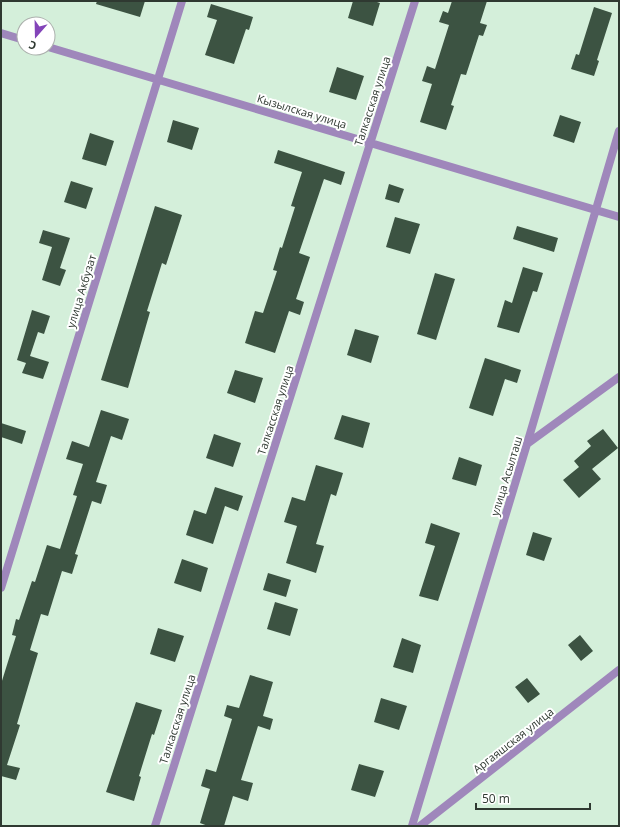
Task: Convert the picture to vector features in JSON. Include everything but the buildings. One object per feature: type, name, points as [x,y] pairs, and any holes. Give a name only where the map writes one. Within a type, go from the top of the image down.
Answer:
[{"type":"street","name":"улица Акбузат","points":[[1,588],[182,1]]},
{"type":"street","name":"Талкасская улица","points":[[155,826],[415,1]]},
{"type":"street","points":[[1,33],[16,38]]},
{"type":"street","name":"Кызылская улица","points":[[56,49],[619,217]]},
{"type":"street","name":"улица Асылташ","points":[[412,826],[619,131]]},
{"type":"street","points":[[527,444],[619,377]]},
{"type":"street","name":"Аргаяшская улица","points":[[420,826],[619,670]]}]
